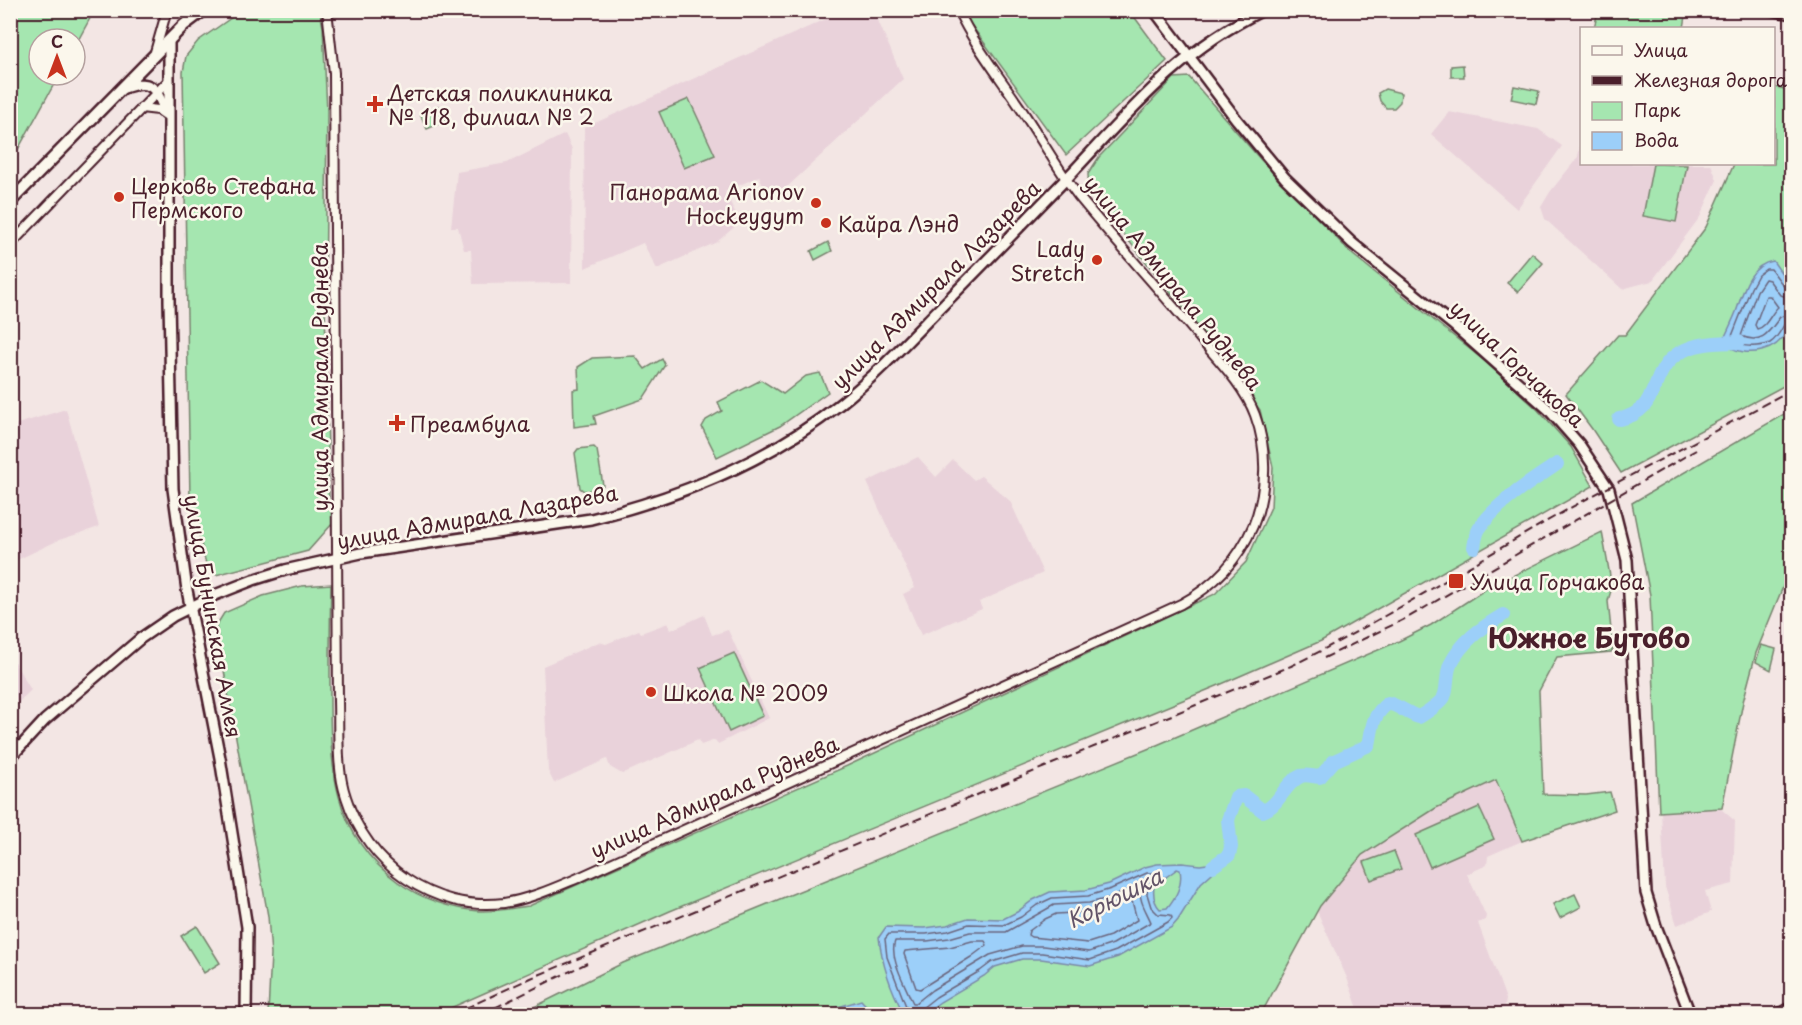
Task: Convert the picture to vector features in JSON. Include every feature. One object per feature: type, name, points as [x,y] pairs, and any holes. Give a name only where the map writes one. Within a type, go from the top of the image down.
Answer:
[{"type":"main road","points":[[10,202],[184,25],[204,10]]},
{"type":"street","points":[[154,55],[167,10]]},
{"type":"street","name":"улица Адмирала Руднева","points":[[327,10],[334,73],[338,687],[341,771],[345,795],[365,838],[381,859],[400,876],[445,898],[487,904],[537,895],[578,878],[1181,604],[1211,585],[1231,563],[1247,540],[1264,490],[1264,460],[1259,426],[1247,398],[1223,366],[1078,195],[958,10]]},
{"type":"street","name":"улица Горчакова","points":[[1154,10],[1188,57],[1285,178],[1352,243],[1452,324],[1549,410],[1579,444],[1609,489],[1627,560],[1646,893],[1656,926],[1690,1014]]},
{"type":"street","name":"улица Адмирала Лазарева","points":[[10,758],[45,720],[142,637],[190,607],[253,580],[338,558],[591,519],[626,510],[719,476],[754,459],[832,410],[860,387],[1067,178],[1134,105],[1188,57],[1240,21],[1263,10]]},
{"type":"street","points":[[1772,10],[1791,14]]},
{"type":"street","name":"улица Бунинская Аллея","points":[[169,41],[169,301],[173,489],[190,607],[220,758],[247,927],[246,1014]]},
{"type":"street","points":[[10,245],[169,80]]},
{"type":"street","points":[[119,90],[141,83],[148,84],[156,92],[168,120]]},
{"type":"street","points":[[141,108],[158,110],[168,120]]},
{"type":"street","points":[[1779,1014],[1791,1007]]},
{"type":"shaded area","points":[[844,11],[874,11],[903,79],[771,202],[759,176],[725,192],[740,222],[717,242],[657,269],[643,243],[585,268],[584,128]]},
{"type":"shaded area","points":[[1449,112],[1538,129],[1562,146],[1517,209],[1431,134]]},
{"type":"shaded area","points":[[565,134],[572,149],[571,283],[473,284],[471,250],[464,250],[458,227],[451,227],[457,172],[507,163]]},
{"type":"shaded area","points":[[1580,146],[1580,165],[1711,165],[1717,180],[1700,217],[1652,281],[1622,289],[1545,219],[1541,207],[1578,157]]},
{"type":"shaded area","points":[[66,409],[99,527],[59,540],[15,561],[10,558],[11,426]]},
{"type":"shaded area","points":[[918,457],[936,477],[953,460],[974,480],[981,476],[1010,501],[1043,573],[979,602],[982,609],[921,635],[903,594],[915,588],[867,482]]},
{"type":"shaded area","name":"Школа № 2009","points":[[704,615],[712,635],[728,630],[769,718],[718,744],[715,740],[701,745],[698,740],[622,774],[610,767],[607,759],[554,783],[548,771],[543,666],[599,642],[606,644],[639,630],[641,633],[668,623],[671,630]]},
{"type":"shaded area","points":[[10,655],[31,690],[11,710],[10,710]]},
{"type":"shaded area","points":[[1497,780],[1522,841],[1488,856],[1487,865],[1467,874],[1486,916],[1485,920],[1478,923],[1506,999],[1505,1006],[1489,1014],[1360,1014],[1347,978],[1317,911],[1362,855],[1436,808]]},
{"type":"shaded area","points":[[1721,809],[1735,821],[1733,884],[1705,891],[1711,912],[1677,925],[1665,887],[1661,812]]},
{"type":"green space","points":[[11,10],[94,11],[85,27],[27,27],[27,87],[52,87],[11,160]]},
{"type":"green space","points":[[241,11],[320,11],[323,27],[327,111],[325,302],[329,501],[333,501],[333,523],[308,551],[216,575],[207,568],[190,500],[183,72],[186,56],[198,41]]},
{"type":"green space","points":[[961,11],[1130,11],[1167,61],[1066,155]]},
{"type":"green space","points":[[1598,11],[1659,11],[1686,16],[1684,27],[1594,27]]},
{"type":"green space","points":[[1463,65],[1464,77],[1451,77],[1451,66]]},
{"type":"green space","points":[[1189,77],[1261,160],[1352,254],[1487,363],[1538,410],[1571,447],[1593,486],[1321,641],[670,911],[437,1014],[268,1014],[271,954],[268,916],[216,626],[224,613],[263,596],[302,586],[331,584],[331,745],[339,796],[347,820],[359,842],[376,863],[407,888],[447,905],[485,911],[529,906],[847,766],[1215,594],[1246,562],[1271,507],[1273,467],[1260,410],[1190,316],[1089,192],[1088,174],[1099,157],[1174,78]]},
{"type":"green space","points":[[1514,86],[1539,91],[1536,104],[1511,99]]},
{"type":"green space","points":[[1775,87],[1791,90],[1791,382],[1621,473],[1566,394],[1618,335],[1625,335],[1706,227],[1734,165],[1775,165]]},
{"type":"green space","points":[[1385,89],[1401,93],[1400,102],[1394,108],[1386,108],[1380,101],[1378,93]]},
{"type":"green space","points":[[689,99],[715,155],[684,168],[659,112]]},
{"type":"green space","points":[[438,106],[446,121],[427,129],[420,114]]},
{"type":"green space","points":[[1653,165],[1687,165],[1676,222],[1643,216]]},
{"type":"green space","points":[[828,242],[832,251],[815,260],[811,251]]},
{"type":"green space","points":[[1532,253],[1543,263],[1518,292],[1507,283]]},
{"type":"green space","points":[[635,356],[645,369],[662,359],[665,365],[643,399],[594,416],[596,424],[574,427],[573,390],[579,389],[578,367],[592,358]]},
{"type":"green space","points":[[820,373],[828,392],[780,426],[717,457],[702,427],[706,420],[722,411],[718,402],[761,380],[783,394],[806,376]]},
{"type":"green space","points":[[1791,410],[1791,567],[1756,653],[1743,702],[1722,808],[1659,812],[1650,595],[1632,503]]},
{"type":"green space","points":[[594,447],[597,450],[603,485],[600,489],[584,491],[580,488],[575,453],[578,449]]},
{"type":"green space","points":[[1602,532],[1612,587],[1608,601],[1613,649],[1611,652],[1557,657],[1539,691],[1543,794],[1586,795],[1610,792],[1615,810],[1522,841],[1496,780],[1436,808],[1362,855],[1320,906],[1261,1014],[520,1014],[623,963],[1150,748],[1399,641],[1431,625],[1486,589]]},
{"type":"green space","points":[[1761,645],[1776,649],[1771,670],[1756,662]]},
{"type":"green space","points":[[734,653],[763,716],[729,732],[700,668]]},
{"type":"green space","points":[[1479,807],[1494,839],[1430,867],[1416,835]]},
{"type":"green space","points":[[1394,851],[1401,869],[1371,880],[1364,862]]},
{"type":"green space","points":[[1575,894],[1581,907],[1560,918],[1553,904]]},
{"type":"green space","points":[[197,926],[220,963],[204,973],[181,936]]},
{"type":"water","points":[[1773,261],[1791,285],[1790,323],[1779,342],[1762,351],[1741,351],[1731,348],[1722,343],[1744,288],[1758,268]]},
{"type":"water","points":[[1229,855],[1229,858],[1201,883],[1172,927],[1118,957],[1090,966],[1041,959],[1022,959],[995,967],[924,1014],[904,1014],[891,986],[882,957],[879,937],[886,927],[925,928],[947,925],[968,918],[1003,919],[1050,892],[1086,890],[1109,884],[1145,867],[1157,864],[1214,863]],"holes":[[[1177,869],[1180,870],[1180,886],[1176,895],[1167,908],[1160,909],[1154,898],[1154,886]]]},
{"type":"water","points":[[861,1000],[874,1014],[815,1014]]},
{"type":"waterway","name":"Корюшка","points":[[1619,419],[1632,415],[1642,408],[1662,370],[1679,353],[1701,345],[1739,342]]},
{"type":"waterway","name":"Корюшка","points":[[1474,547],[1476,535],[1486,519],[1515,494],[1557,464]]},
{"type":"waterway","name":"Корюшка","points":[[1213,866],[1229,855],[1231,847],[1228,820],[1236,797],[1244,796],[1263,811],[1274,804],[1295,779],[1303,775],[1320,777],[1334,761],[1369,745],[1376,717],[1388,703],[1419,717],[1429,711],[1444,697],[1450,665],[1460,649],[1480,630],[1503,615]]},
{"type":"railway","points":[[453,1014],[531,978],[1291,666],[1392,612],[1585,500],[1792,389]]},
{"type":"railway","points":[[1324,658],[1407,618],[1696,450]]},
{"type":"railway","points":[[482,1014],[587,963]]},
{"type":"place","name":"Детская поликлиника № 118, филиал № 2","points":[[375,104]]},
{"type":"place","name":"Церковь Стефана Пермского","points":[[119,197]]},
{"type":"place","name":"Панорама Arionov Hockeygym","points":[[816,203]]},
{"type":"place","name":"Кайра Лэнд","points":[[826,223]]},
{"type":"place","name":"Lady Stretch","points":[[1097,260]]},
{"type":"place","name":"Преамбула","points":[[397,423]]},
{"type":"place","name":"Улица Горчакова","points":[[1456,581]]},
{"type":"place","name":"Школа № 2009","points":[[651,692]]},
{"type":"district","name":"Южное Бутово","points":[[1589,636]]}]
